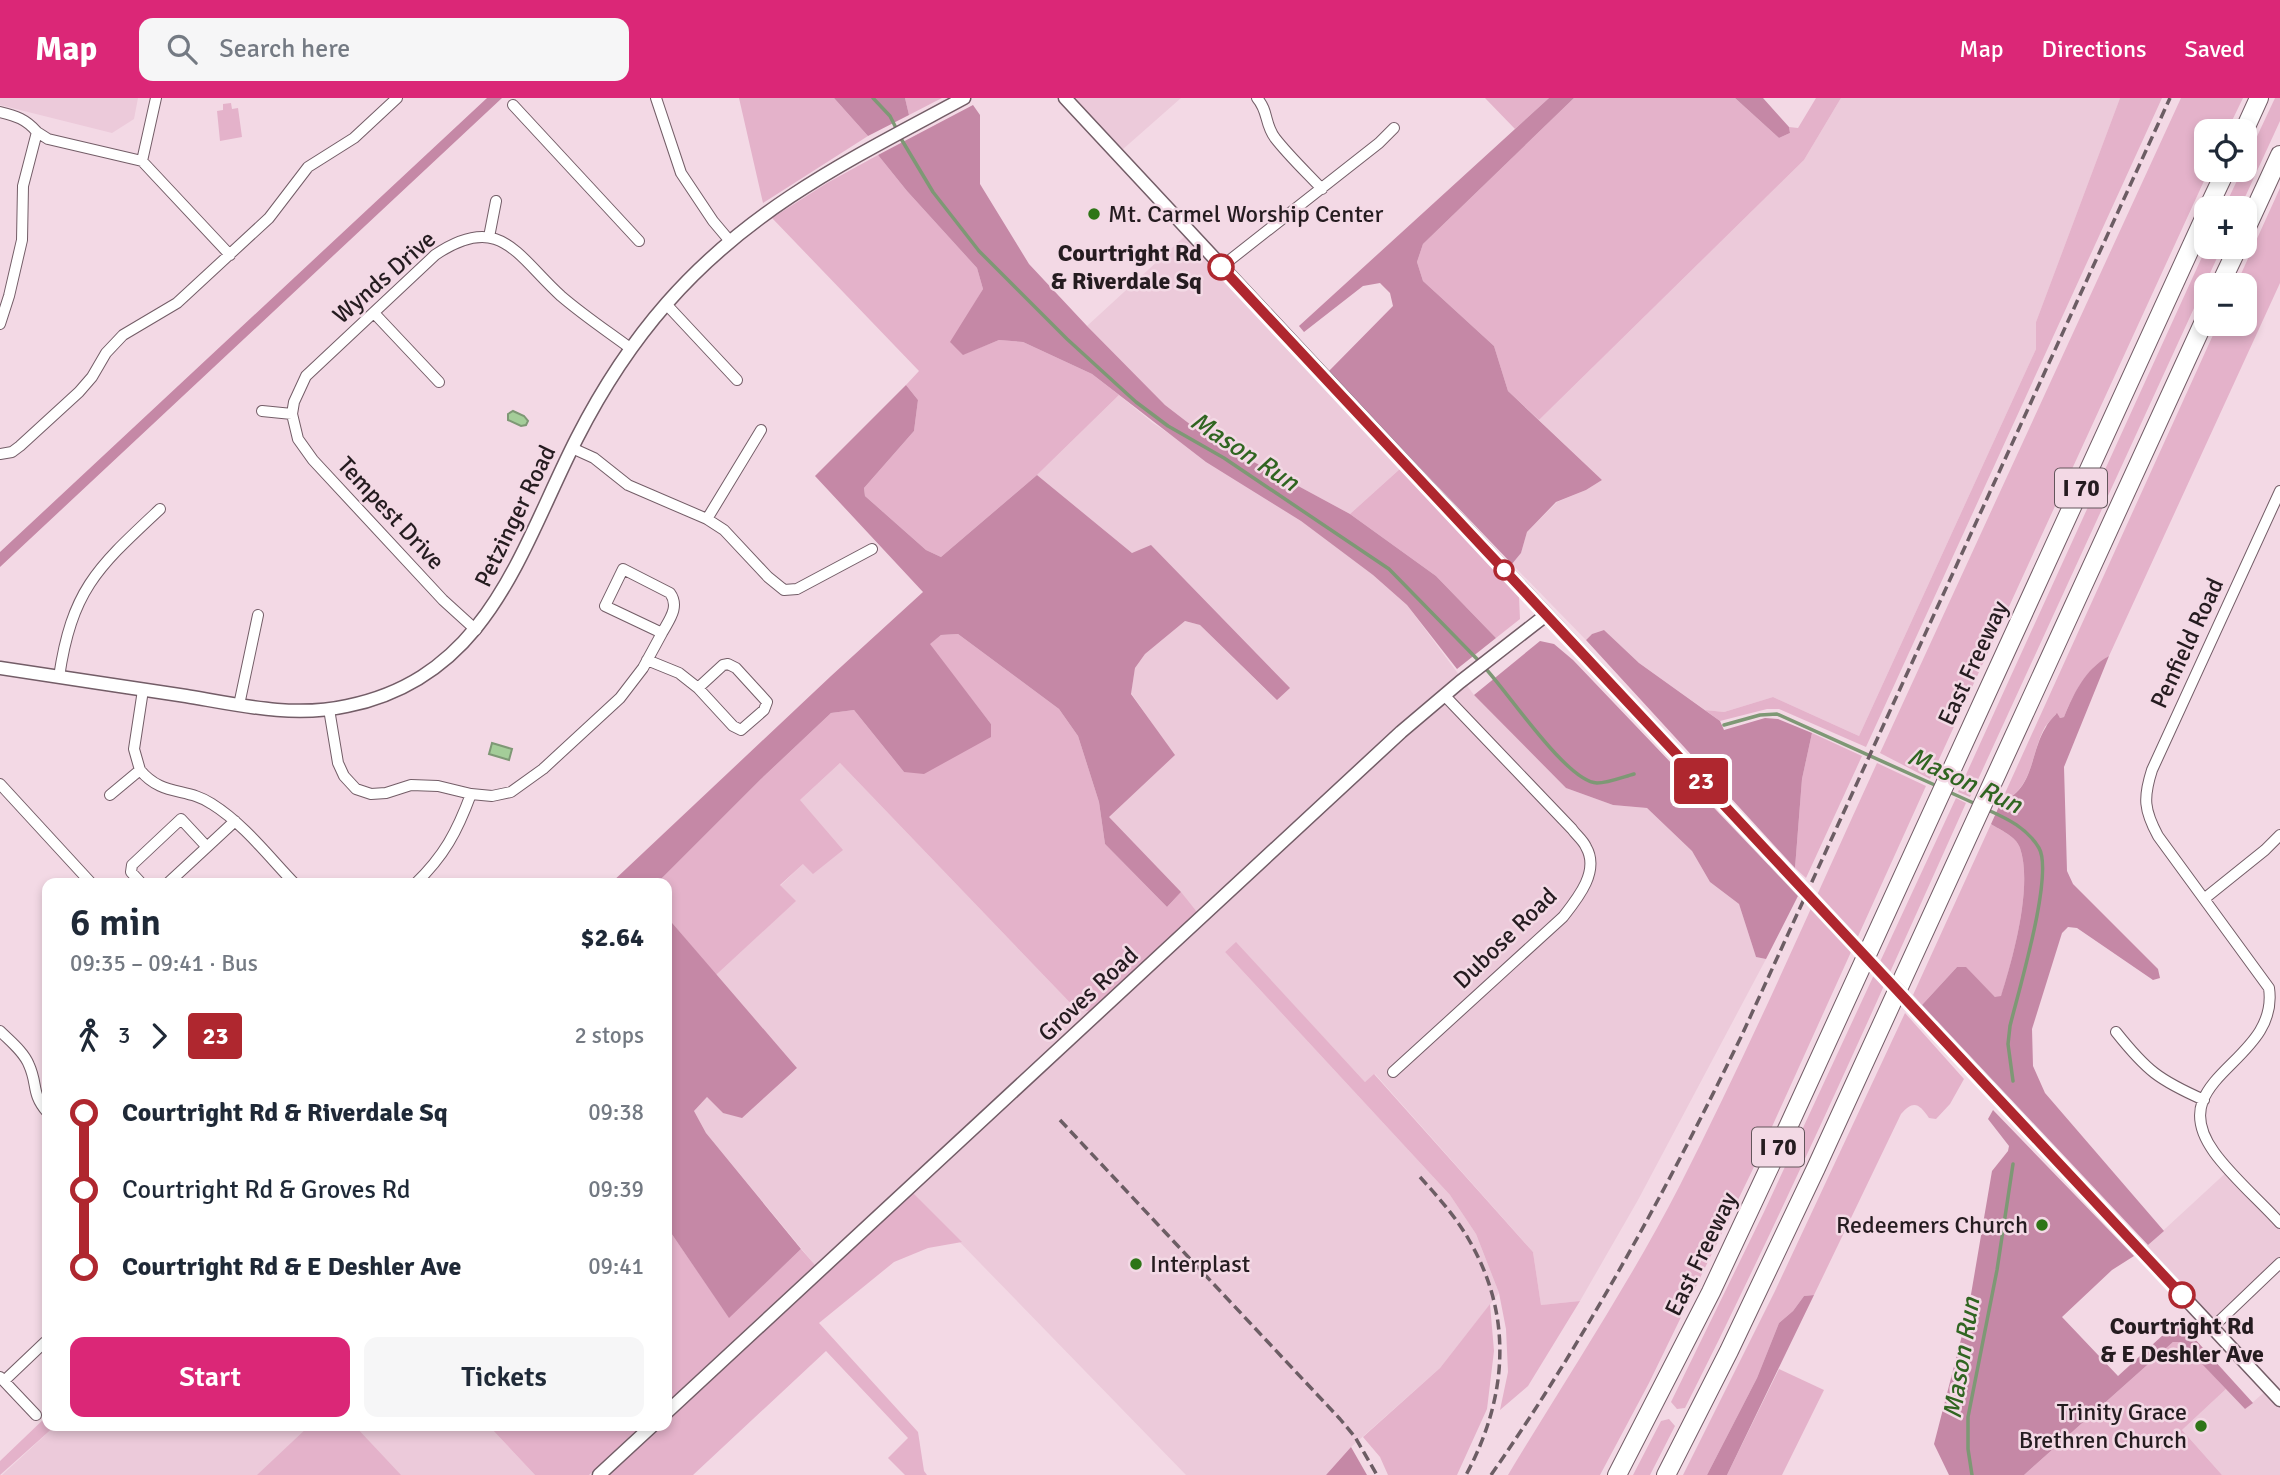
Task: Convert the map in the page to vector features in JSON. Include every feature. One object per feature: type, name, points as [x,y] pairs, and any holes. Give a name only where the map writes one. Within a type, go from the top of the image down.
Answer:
[{"type":"highway","points":[[2249,119],[2259,98]]},
{"type":"highway","points":[[2257,205],[2280,155]]},
{"type":"highway","name":"East Freeway","points":[[1617,1475],[1711,1292],[2194,240]]},
{"type":"highway","name":"I 70","points":[[1666,1475],[1729,1351],[1816,1168],[2197,336]]},
{"type":"street","points":[[142,161],[156,98]]},
{"type":"street","points":[[0,454],[12,452],[20,446],[79,392],[122,335],[177,303],[230,256],[269,218],[308,167],[354,138],[397,98]]},
{"type":"street","points":[[656,98],[681,173],[729,240]]},
{"type":"street","name":"Petzinger Road","points":[[0,668],[300,712],[363,703],[425,675],[446,660],[476,630],[506,586],[594,406],[631,348],[693,274],[761,215],[819,176],[964,98]]},
{"type":"street","points":[[1065,98],[2280,1400]]},
{"type":"street","points":[[1257,98],[1266,108],[1266,122],[1275,138],[1322,189]]},
{"type":"street","points":[[513,105],[639,241]]},
{"type":"street","points":[[0,112],[29,122],[36,133],[48,139],[142,161],[230,256]]},
{"type":"street","points":[[1221,267],[1322,189],[1394,128]]},
{"type":"street","points":[[0,324],[22,240],[23,186],[36,133]]},
{"type":"street","points":[[496,201],[489,237],[519,252],[566,300],[631,348]]},
{"type":"street","name":"Wynds Drive","points":[[292,414],[306,376],[445,249],[467,239],[489,237]]},
{"type":"street","points":[[666,304],[737,380]]},
{"type":"street","points":[[374,313],[439,382]]},
{"type":"street","points":[[262,411],[292,414]]},
{"type":"street","name":"Tempest Drive","points":[[292,414],[298,439],[313,460],[443,600],[476,630]]},
{"type":"street","points":[[707,519],[761,430]]},
{"type":"street","points":[[572,448],[594,458],[628,485],[707,519],[724,530],[768,577],[784,590],[797,589],[872,549]]},
{"type":"street","name":"Penfield Road","points":[[2204,899],[2158,836],[2147,815],[2145,792],[2152,770],[2280,491]]},
{"type":"street","points":[[59,677],[69,627],[85,590],[112,554],[160,509]]},
{"type":"street","points":[[329,709],[338,763],[344,776],[356,789],[370,794],[386,793],[411,785],[438,786],[492,796],[511,792],[543,769],[620,698],[647,660],[662,633],[673,613],[675,599],[670,593],[623,569],[605,606],[662,633]]},
{"type":"street","points":[[239,705],[258,615]]},
{"type":"street","name":"Groves Road","points":[[672,1407],[1372,759],[1444,695],[1546,615]]},
{"type":"street","points":[[647,660],[679,673],[698,688],[736,729],[745,729],[767,706],[764,697],[733,665],[723,665],[698,688]]},
{"type":"street","points":[[143,690],[134,749],[140,770],[146,778],[163,789],[199,796],[235,821],[289,878]]},
{"type":"street","name":"Dubose Road","points":[[1393,1072],[1563,917],[1574,903],[1591,869],[1587,847],[1572,829],[1444,695]]},
{"type":"street","points":[[110,795],[140,770]]},
{"type":"street","points":[[0,784],[86,878]]},
{"type":"street","points":[[420,878],[446,849],[458,830],[471,794]]},
{"type":"street","points":[[136,878],[131,872],[132,865],[181,819],[207,847]]},
{"type":"street","points":[[173,878],[235,821]]},
{"type":"street","points":[[2280,835],[2204,899],[2277,1000],[2270,1023],[2258,1043],[2218,1081],[2204,1100],[2202,1127],[2213,1152],[2280,1223]]},
{"type":"street","points":[[0,1031],[26,1058],[31,1069],[35,1096],[42,1105]]},
{"type":"street","points":[[2116,1032],[2152,1072],[2204,1100]]},
{"type":"street","points":[[2212,1328],[2280,1263]]},
{"type":"street","points":[[36,1415],[2,1379],[42,1345]]},
{"type":"street","points":[[599,1475],[647,1431]]},
{"type":"shaded area","points":[[0,98],[138,98],[134,119],[112,133],[0,105]]},
{"type":"shaded area","points":[[487,98],[502,98],[0,567],[0,552]]},
{"type":"shaded area","points":[[739,98],[834,98],[868,136],[763,203]]},
{"type":"shaded area","points":[[834,98],[905,98],[909,115],[868,136]]},
{"type":"shaded area","points":[[905,98],[942,98],[909,115]]},
{"type":"shaded area","points":[[1075,98],[1181,98],[1122,150]]},
{"type":"shaded area","points":[[1485,98],[1549,98],[1515,129]]},
{"type":"shaded area","points":[[1549,98],[1574,98],[1423,244],[1417,262],[1423,281],[1494,346],[1508,391],[1602,480],[1586,490],[1556,502],[1527,532],[1521,553],[1512,564],[1328,372],[1393,306],[1390,293],[1380,283],[1363,286],[1304,332],[1299,326]]},
{"type":"shaded area","points":[[1574,98],[1735,98],[1779,138],[1790,133],[1789,127],[1798,128],[1816,98],[1841,98],[1804,160],[1539,420],[1508,391],[1494,346],[1423,281],[1417,262],[1423,244]]},
{"type":"shaded area","points":[[1735,98],[1763,98],[1789,127],[1790,133],[1779,138]]},
{"type":"shaded area","points":[[1841,98],[2120,98],[2036,322],[2036,349],[1859,736],[1773,697],[1724,712],[1705,710],[1639,663],[1604,630],[1592,634],[1586,640],[1512,564],[1521,553],[1527,532],[1557,502],[1602,480],[1539,420],[1804,160]]},
{"type":"shaded area","points":[[2120,98],[2162,98],[1866,747],[1779,709],[1767,709],[1720,721],[1705,710],[1724,712],[1773,697],[1859,736],[2036,349],[2036,322]]},
{"type":"shaded area","points":[[2181,98],[2243,98],[2233,119],[2194,119],[2194,182],[2204,182],[2197,196],[2194,196],[2194,203],[1930,779],[1880,753]]},
{"type":"shaded area","points":[[2275,98],[2280,98],[2280,121],[2257,171],[2257,136]]},
{"type":"shaded area","points":[[231,103],[232,109],[238,108],[242,137],[220,141],[217,111],[223,110],[223,104]]},
{"type":"shaded area","points":[[973,105],[980,115],[980,184],[1029,264],[1087,326],[1165,405],[1204,435],[1350,514],[1436,576],[1496,638],[1457,669],[1407,605],[1373,575],[1301,521],[1206,462],[1092,374],[1023,342],[999,340],[963,355],[950,342],[983,289],[977,268],[878,155]]},
{"type":"shaded area","points":[[878,155],[977,268],[983,289],[951,343],[964,354],[999,340],[1023,342],[1092,374],[1119,395],[1037,475],[941,557],[926,550],[865,496],[864,488],[914,431],[918,400],[906,385],[919,371],[772,218]]},
{"type":"shaded area","points":[[2236,182],[2252,182],[2246,196],[2230,196]]},
{"type":"shaded area","points":[[2280,188],[2280,283],[2257,333],[2257,273],[2241,273],[2248,259],[2257,259],[2257,239]]},
{"type":"shaded area","points":[[1185,236],[1401,468],[1350,514],[1204,435],[1165,405],[1087,326]]},
{"type":"shaded area","points":[[2201,259],[2217,259],[2210,273],[2195,273]]},
{"type":"shaded area","points":[[2194,275],[2194,308],[1970,797],[1958,792]]},
{"type":"shaded area","points":[[2213,336],[2256,336],[2109,656],[2094,667],[2082,682],[2064,717],[2060,718],[2056,714],[2046,725],[2030,770],[2020,789],[2001,802]]},
{"type":"shaded area","points":[[906,385],[918,400],[914,431],[864,488],[865,496],[926,550],[941,557],[1037,475],[1132,553],[1151,545],[1290,688],[1277,700],[1200,625],[1185,621],[1145,654],[1135,668],[1131,694],[1175,755],[1109,817],[1181,892],[1167,907],[1105,844],[1099,802],[1078,736],[1059,709],[958,634],[941,635],[930,644],[991,724],[991,737],[924,774],[904,772],[854,710],[831,713],[662,878],[616,878],[923,592],[815,476]]},
{"type":"shaded area","points":[[1119,395],[1153,423],[1301,521],[1373,575],[1407,605],[1474,695],[1566,788],[1613,805],[1647,808],[1692,851],[1710,882],[1739,904],[1756,957],[1766,959],[1638,1200],[1580,1301],[1541,1305],[1533,1252],[1375,1074],[1365,1082],[1236,943],[1225,952],[1450,1195],[1476,1234],[1499,1293],[1440,1368],[1351,1447],[1326,1475],[1186,1475],[913,1194],[824,1276],[706,1133],[694,1111],[707,1097],[723,1113],[797,1069],[716,975],[795,901],[780,886],[803,864],[800,800],[840,763],[1078,1011],[1197,912],[1108,817],[1174,755],[1131,693],[1135,668],[1145,654],[1185,621],[1200,625],[1276,700],[1132,553],[1037,475]]},
{"type":"shaded area","points":[[513,411],[524,416],[528,421],[526,425],[521,426],[508,420],[508,414]]},
{"type":"shaded area","points":[[1401,468],[1519,597],[1520,619],[1496,638],[1436,576],[1350,514]]},
{"type":"shaded area","points":[[1604,630],[1639,663],[1720,721],[1724,730],[1765,718],[1778,719],[1812,733],[1802,779],[1795,868],[1586,640],[1592,634]]},
{"type":"shaded area","points":[[958,634],[1059,709],[1078,736],[1099,802],[1105,844],[1167,907],[1181,892],[1197,912],[1089,1011],[1078,1011],[840,763],[800,800],[843,850],[813,874],[803,864],[780,885],[796,901],[716,975],[672,923],[672,878],[662,878],[831,713],[854,710],[904,772],[991,724],[929,644],[941,635]]},
{"type":"shaded area","points":[[1540,641],[1554,644],[1573,660],[1798,896],[1766,959],[1756,957],[1739,904],[1710,882],[1692,851],[1647,808],[1613,805],[1566,788],[1474,695]]},
{"type":"shaded area","points":[[2109,656],[2064,767],[2067,871],[2073,884],[2158,969],[2160,978],[2153,980],[2077,928],[2068,927],[2062,933],[2032,1029],[2033,1066],[2045,1093],[2164,1231],[2148,1245],[1922,1005],[1957,967],[1966,967],[1995,997],[2001,996],[2020,922],[2023,864],[2020,848],[2015,840],[1991,824],[2001,802],[2020,789],[2026,780],[2048,723],[2057,713],[2060,718],[2064,717],[2087,675]]},
{"type":"shaded area","points":[[1812,733],[1862,756],[1806,878],[1795,868],[1802,779]]},
{"type":"shaded area","points":[[492,743],[512,749],[509,760],[489,754]]},
{"type":"shaded area","points":[[1877,763],[1926,786],[1752,1171],[1649,1383],[1600,1475],[1508,1475],[1618,1297],[1679,1187],[1756,1029]]},
{"type":"shaded area","points":[[1956,798],[1966,803],[1829,1107],[1685,1408],[1677,1409],[1671,1402],[1764,1212]]},
{"type":"shaded area","points":[[1991,824],[2015,840],[2020,848],[2023,864],[2020,922],[2001,997],[1996,998],[1965,967],[1957,967],[1922,1005],[1913,995]]},
{"type":"shaded area","points":[[672,923],[797,1068],[742,1118],[723,1113],[707,1097],[694,1111],[706,1133],[801,1249],[729,1318],[672,1234]]},
{"type":"shaded area","points":[[1236,942],[1365,1082],[1374,1074],[1533,1252],[1541,1305],[1580,1301],[1528,1386],[1500,1410],[1508,1372],[1506,1329],[1499,1293],[1476,1234],[1450,1195],[1225,952]]},
{"type":"shaded area","points":[[1905,1013],[1964,1079],[1950,1104],[1936,1119],[1929,1118],[1916,1105],[1901,1114],[1814,1295],[1804,1296],[1793,1311],[1779,1323],[1757,1378],[1707,1475],[1683,1475],[1775,1291]]},
{"type":"shaded area","points":[[1993,1110],[2134,1256],[2112,1270],[2062,1317],[2118,1376],[2174,1325],[2184,1327],[2253,1403],[2245,1409],[2181,1342],[2173,1342],[2024,1475],[1949,1475],[1934,1444],[1968,1312],[1992,1171],[2009,1146],[1988,1119]]},
{"type":"shaded area","points":[[2230,1169],[2280,1222],[2280,1262],[2212,1326],[2141,1251]]},
{"type":"shaded area","points":[[913,1193],[962,1242],[928,1248],[894,1262],[819,1323],[918,1432],[924,1471],[927,1475],[905,1475],[888,1458],[908,1438],[826,1351],[693,1475],[610,1475],[657,1431],[672,1431],[672,1417]]},
{"type":"shaded area","points":[[672,1234],[729,1317],[801,1249],[815,1265],[672,1397]]},
{"type":"shaded area","points":[[1814,1295],[1727,1475],[1707,1475],[1757,1378],[1779,1323],[1793,1311],[1804,1296]]},
{"type":"shaded area","points":[[1490,1304],[1494,1351],[1487,1409],[1457,1475],[1388,1475],[1380,1457],[1363,1437],[1440,1368]]},
{"type":"shaded area","points":[[2181,1341],[2226,1389],[2182,1430],[2222,1475],[2024,1475],[2173,1342]]},
{"type":"shaded area","points":[[1779,1369],[1824,1390],[1782,1475],[1727,1475]]},
{"type":"shaded area","points":[[2226,1389],[2245,1409],[2268,1389],[2280,1402],[2280,1475],[2222,1475],[2182,1430]]},
{"type":"shaded area","points":[[1669,1419],[1675,1426],[1650,1475],[1633,1475],[1661,1421]]},
{"type":"shaded area","points":[[42,1421],[42,1431],[49,1431],[0,1475],[0,1461]]},
{"type":"shaded area","points":[[50,1431],[494,1431],[535,1475],[2,1475]]},
{"type":"shaded area","points":[[304,1431],[360,1431],[401,1475],[257,1475]]},
{"type":"shaded area","points":[[494,1431],[636,1431],[589,1475],[535,1475]]},
{"type":"shaded area","points":[[1351,1447],[1367,1475],[1326,1475]]},
{"type":"waterway","name":"Mason Run","points":[[873,98],[890,116],[897,130]]},
{"type":"waterway","name":"Mason Run","points":[[900,137],[933,192],[979,251],[1067,339],[1136,402],[1168,426],[1224,458],[1389,569],[1480,662]]},
{"type":"waterway","name":"Mason Run","points":[[1485,668],[1554,752],[1584,779],[1601,783],[1634,774]]},
{"type":"waterway","name":"Mason Run","points":[[1724,725],[1760,715],[1777,714],[1937,786]]},
{"type":"waterway","name":"Mason Run","points":[[1947,791],[1978,805]]},
{"type":"waterway","name":"Mason Run","points":[[1988,810],[2029,835],[2039,848],[2042,862],[2039,907],[2010,1026],[2008,1044],[2013,1081]]},
{"type":"waterway","name":"Mason Run","points":[[1972,1475],[1968,1449],[1968,1417],[1997,1270],[2013,1164]]},
{"type":"railway","points":[[1491,1475],[1593,1316],[1655,1206],[1741,1037],[2170,98]]},
{"type":"railway","points":[[1060,1120],[1340,1419],[1355,1437],[1377,1475]]},
{"type":"railway","points":[[1420,1177],[1453,1215],[1469,1240],[1483,1269],[1499,1328],[1497,1388],[1480,1446],[1466,1475]]},
{"type":"bus line","name":"23","points":[[1221,267],[2182,1295]]},
{"type":"place","name":"Mt. Carmel Worship Center","points":[[1094,214]]},
{"type":"place","name":"Courtright Rd & Riverdale Sq","points":[[1221,267]]},
{"type":"place","name":"Redeemers Church","points":[[2042,1225]]},
{"type":"place","name":"Interplast","points":[[1136,1264]]},
{"type":"place","name":"Courtright Rd & E Deshler Ave","points":[[2182,1295]]},
{"type":"place","name":"Trinity Grace Brethren Church","points":[[2201,1426]]}]
